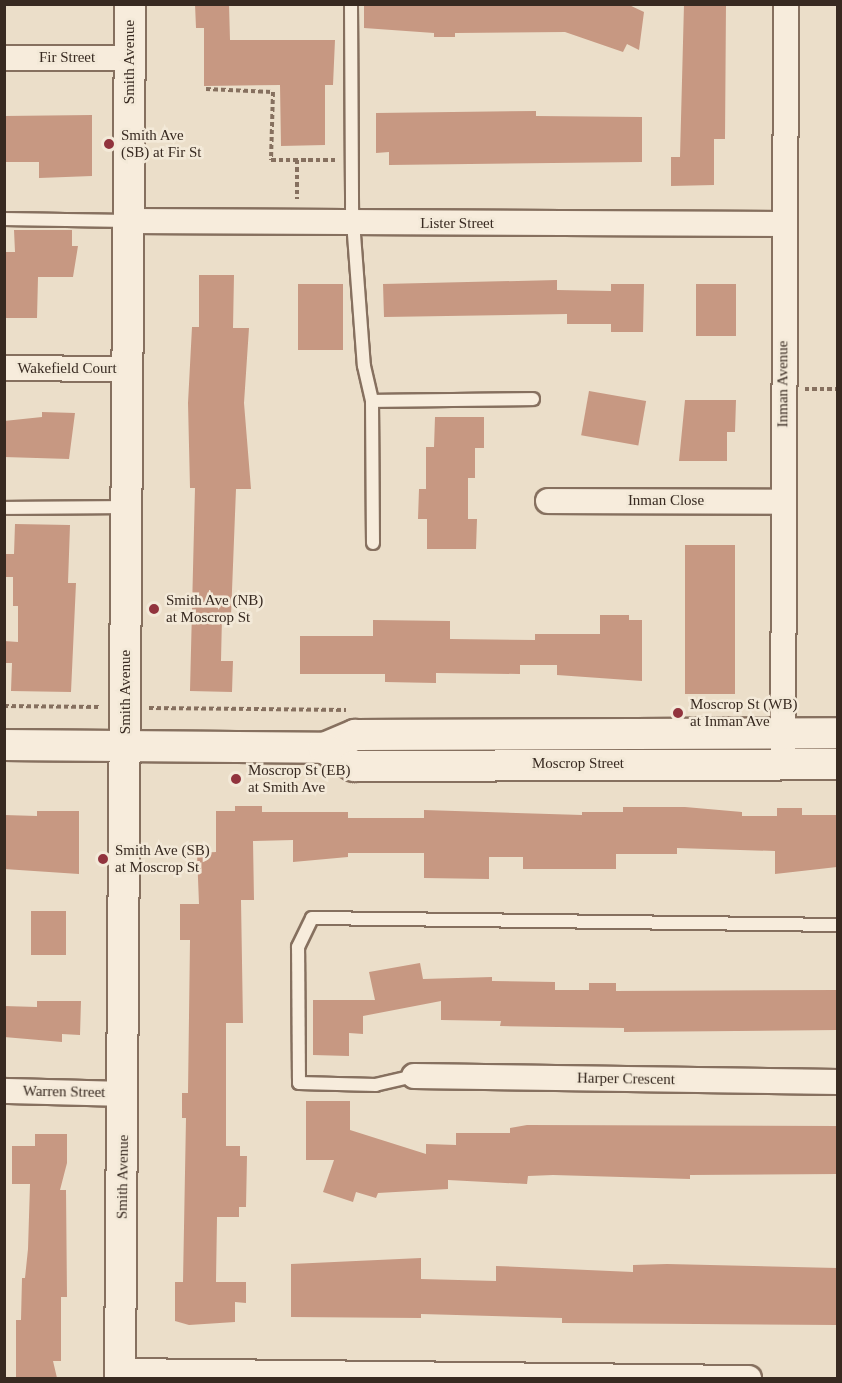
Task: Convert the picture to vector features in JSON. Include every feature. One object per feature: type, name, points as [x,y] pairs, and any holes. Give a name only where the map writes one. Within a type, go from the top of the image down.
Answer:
[{"type":"street","name":"Smith Avenue","points":[[120,1375],[124,1094],[130,4]]},
{"type":"street","name":"Inman Avenue","points":[[783,763],[786,4]]},
{"type":"street","name":"Fir Street","points":[[4,58],[130,58]]},
{"type":"street","name":"Lister Street","points":[[129,221],[354,224],[784,224]]},
{"type":"street","name":"Wakefield Court","points":[[4,368],[129,369]]},
{"type":"street","name":"Inman Close","points":[[548,501],[784,502]]},
{"type":"street","name":"Moscrop Street","points":[[4,746],[324,748],[355,735],[837,733]]},
{"type":"street","name":"Moscrop Street","points":[[324,748],[354,766],[837,764]]},
{"type":"street","name":"Harper Crescent","points":[[414,1076],[837,1083]]},
{"type":"street","name":"Warren Street","points":[[4,1091],[124,1094]]},
{"type":"street","points":[[120,1375],[749,1378]]},
{"type":"lane","points":[[351,4],[354,224],[364,366],[372,401],[373,543]]},
{"type":"lane","points":[[4,219],[129,221]]},
{"type":"lane","points":[[372,401],[533,399]]},
{"type":"lane","points":[[4,508],[126,507]]},
{"type":"lane","points":[[414,1076],[376,1085],[299,1083],[298,947],[312,918],[837,925]]},
{"type":"path","points":[[206,89],[273,92],[271,160],[352,160]]},
{"type":"path","points":[[297,160],[297,206]]},
{"type":"path","points":[[783,389],[837,389]]},
{"type":"path","points":[[4,706],[102,707]]},
{"type":"building","points":[[195,4],[229,4],[230,40],[335,40],[333,85],[325,85],[325,145],[281,146],[280,85],[204,86],[204,28],[196,28]]},
{"type":"building","points":[[364,4],[627,4],[644,12],[639,50],[627,44],[623,52],[565,32],[455,33],[455,37],[434,37],[434,33],[364,28]]},
{"type":"building","points":[[684,4],[726,4],[725,139],[714,139],[714,185],[671,186],[671,157],[680,157]]},
{"type":"building","points":[[536,111],[536,116],[642,117],[642,162],[389,165],[389,152],[376,153],[376,113]]},
{"type":"building","points":[[92,115],[92,176],[39,178],[39,162],[4,162],[4,116]]},
{"type":"building","points":[[14,230],[72,230],[72,246],[78,246],[73,277],[38,277],[37,318],[4,318],[4,252],[15,252]]},
{"type":"building","points":[[199,275],[234,275],[233,328],[249,328],[244,403],[251,489],[236,489],[231,616],[222,616],[221,661],[233,661],[232,692],[190,691],[195,488],[190,488],[188,403],[192,327],[199,327]]},
{"type":"building","points":[[557,280],[557,290],[611,291],[611,284],[644,284],[643,332],[611,332],[611,324],[567,324],[567,314],[384,317],[383,284]]},
{"type":"building","points":[[298,284],[343,284],[343,350],[298,350]]},
{"type":"building","points":[[696,284],[736,284],[736,336],[696,336]]},
{"type":"building","points":[[589,391],[646,401],[638,445],[581,435]]},
{"type":"building","points":[[685,400],[736,400],[735,432],[727,432],[727,461],[679,461]]},
{"type":"building","points":[[42,412],[75,413],[69,459],[4,457],[4,421],[42,417]]},
{"type":"building","points":[[435,417],[484,417],[484,448],[475,448],[475,478],[468,478],[468,519],[477,519],[476,549],[427,549],[427,519],[418,519],[419,489],[426,489],[426,447],[434,447]]},
{"type":"building","points":[[15,524],[70,525],[68,583],[76,583],[71,692],[11,691],[12,663],[4,663],[4,641],[18,642],[18,606],[13,606],[13,577],[4,577],[4,554],[14,554]]},
{"type":"building","points":[[685,545],[735,545],[735,694],[685,694]]},
{"type":"building","points":[[600,615],[629,615],[629,620],[642,620],[642,681],[557,675],[557,665],[520,665],[520,674],[436,673],[436,683],[385,682],[385,674],[300,674],[300,636],[373,636],[373,620],[450,621],[450,639],[535,640],[535,634],[600,634]]},
{"type":"building","points":[[235,806],[262,806],[262,812],[348,812],[348,818],[424,818],[424,810],[582,815],[582,812],[623,812],[623,807],[685,807],[742,812],[742,816],[777,816],[777,808],[802,808],[802,815],[837,815],[837,867],[775,874],[775,851],[677,848],[677,854],[616,854],[616,869],[523,869],[523,857],[489,857],[489,879],[424,878],[424,853],[348,853],[348,857],[293,862],[293,840],[253,841],[254,900],[241,900],[243,1023],[226,1023],[226,1146],[240,1146],[240,1156],[247,1156],[246,1207],[239,1207],[239,1217],[217,1217],[216,1282],[246,1282],[246,1303],[235,1302],[235,1322],[189,1325],[175,1321],[175,1282],[183,1282],[186,1118],[182,1118],[182,1093],[188,1093],[190,940],[180,940],[180,904],[199,904],[197,853],[216,852],[216,811],[235,811]]},
{"type":"building","points":[[37,811],[79,811],[79,874],[4,869],[4,815],[37,816]]},
{"type":"building","points":[[31,911],[66,911],[66,955],[31,955]]},
{"type":"building","points":[[420,963],[423,979],[492,977],[492,981],[555,982],[555,990],[589,990],[589,983],[616,983],[616,991],[837,990],[837,1030],[624,1032],[624,1028],[500,1026],[501,1021],[441,1020],[441,1001],[363,1016],[363,1034],[349,1033],[349,1056],[313,1055],[313,1000],[375,1000],[369,972]]},
{"type":"building","points":[[37,1001],[81,1001],[80,1035],[62,1034],[62,1042],[4,1037],[4,1006],[37,1007]]},
{"type":"building","points":[[306,1101],[350,1101],[350,1130],[426,1154],[426,1144],[456,1145],[456,1133],[510,1133],[510,1128],[527,1125],[837,1126],[837,1174],[690,1175],[690,1179],[553,1175],[528,1176],[527,1184],[448,1180],[448,1189],[378,1193],[376,1198],[356,1192],[353,1202],[323,1192],[334,1160],[306,1160]]},
{"type":"building","points":[[35,1134],[67,1134],[67,1163],[60,1190],[66,1190],[67,1297],[61,1297],[61,1361],[53,1361],[57,1378],[16,1378],[16,1320],[21,1320],[22,1278],[25,1278],[28,1249],[30,1184],[12,1184],[12,1146],[35,1146]]},
{"type":"building","points":[[421,1258],[421,1279],[496,1281],[496,1266],[633,1272],[633,1265],[667,1264],[837,1268],[837,1325],[562,1323],[562,1318],[421,1314],[421,1318],[291,1317],[291,1264]]},
{"type":"place","name":"Smith Ave (SB) at Fir St","points":[[109,144]]},
{"type":"place","name":"Smith Ave (NB) at Moscrop St","points":[[154,609]]},
{"type":"place","name":"Moscrop St (WB) at Inman Ave","points":[[678,713]]},
{"type":"place","name":"Moscrop St (EB) at Smith Ave","points":[[236,779]]},
{"type":"place","name":"Smith Ave (SB) at Moscrop St","points":[[103,859]]}]
